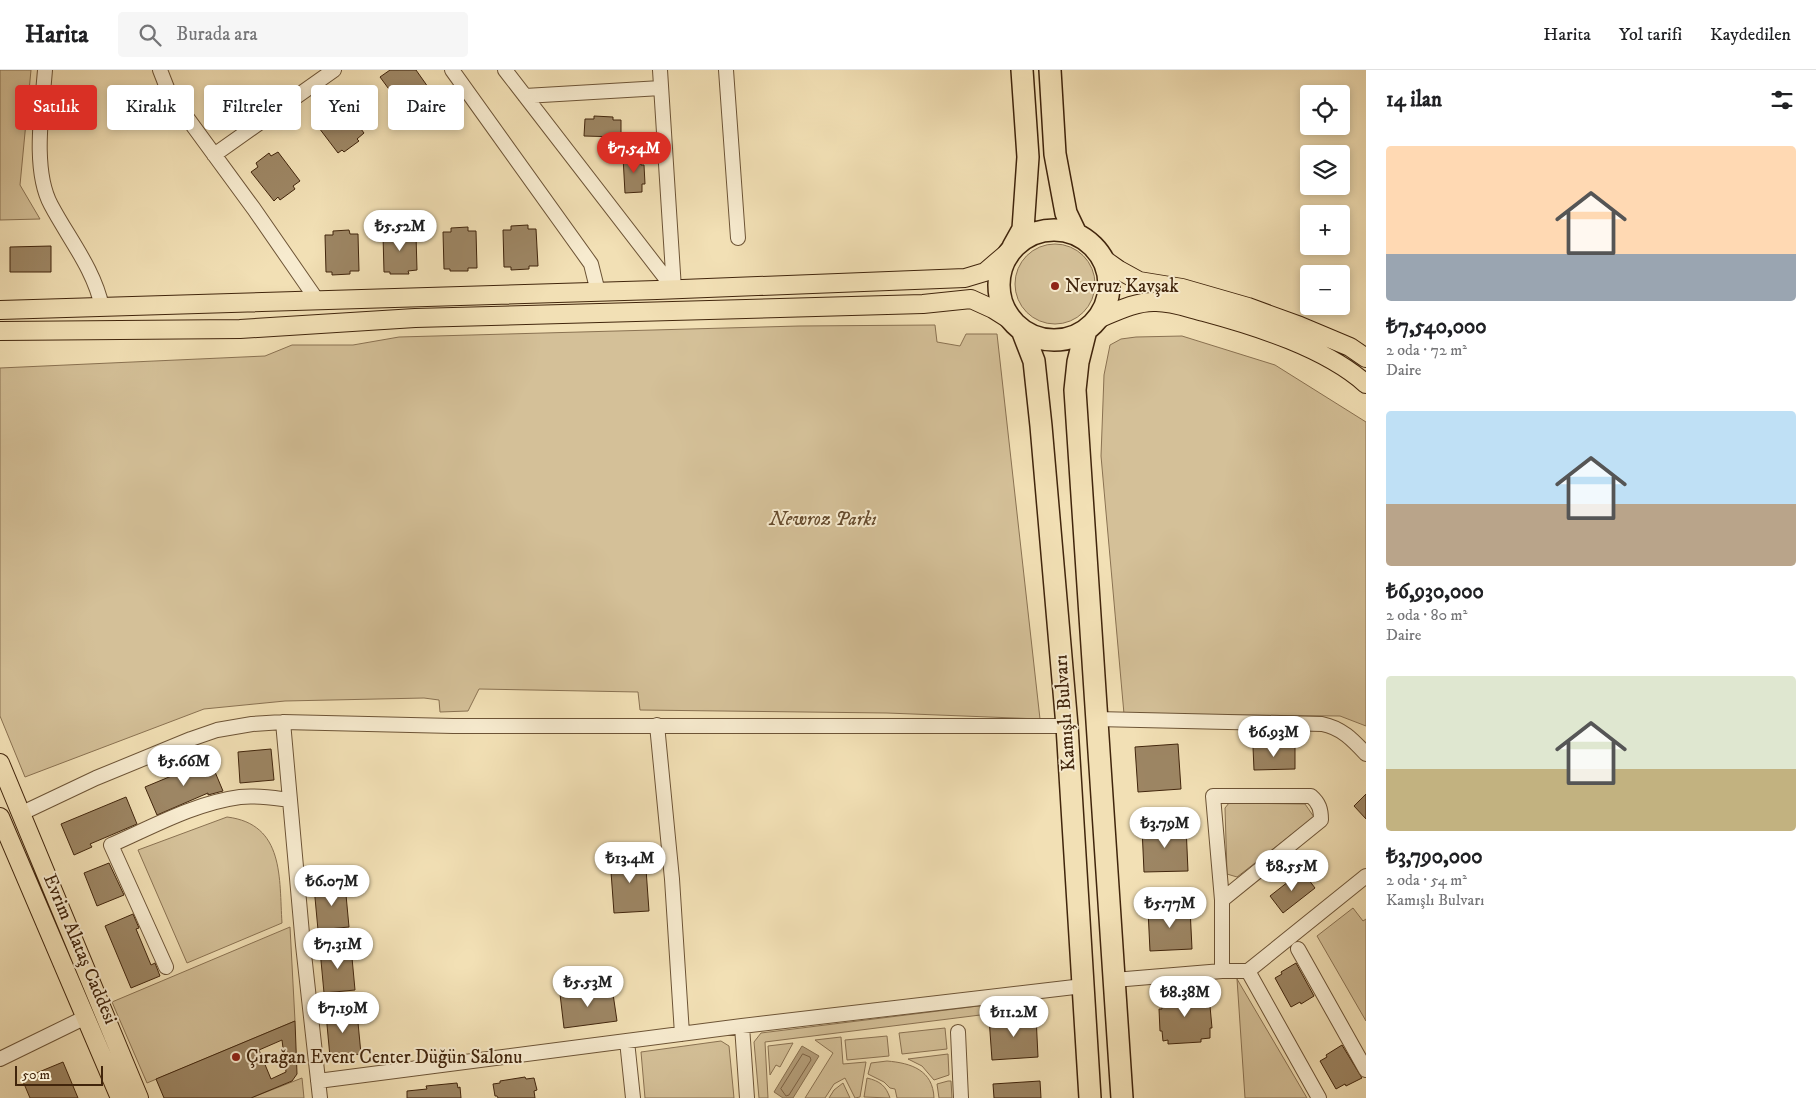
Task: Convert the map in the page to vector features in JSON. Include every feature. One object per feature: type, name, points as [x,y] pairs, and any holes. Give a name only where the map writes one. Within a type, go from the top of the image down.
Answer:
[{"type":"highway","points":[[1012,249],[1025,238],[1041,231],[1059,230],[1076,234],[1091,244],[1102,258],[1108,274],[1109,290],[1105,305],[1092,324],[1074,336],[1054,340],[1034,336],[1017,326],[1005,311],[1000,299],[998,281],[1002,264],[1023,229],[1028,157],[1022,70]]},
{"type":"highway","points":[[1050,70],[1055,154],[1066,213],[1076,234]]},
{"type":"highway","name":"Kamışlı Bulvarı","points":[[1092,324],[1078,362],[1075,390],[1122,1098]]},
{"type":"highway","name":"Kamışlı Bulvarı","points":[[1017,326],[1034,361],[1036,380],[1067,726],[1090,1098]]},
{"type":"main road","points":[[0,310],[598,292],[965,278],[985,272],[1012,249]]},
{"type":"main road","points":[[1102,258],[1138,281],[1182,288],[1248,307],[1350,347],[1366,358]]},
{"type":"main road","points":[[0,331],[240,329],[414,318],[913,304],[971,299],[993,309],[1017,326]]},
{"type":"main road","points":[[1092,324],[1133,306],[1154,302],[1178,305],[1227,318],[1271,333],[1322,355],[1357,375],[1366,384]]},
{"type":"main road","points":[[0,764],[138,1098]]},
{"type":"main road","name":"Evrim Alataş Caddesi","points":[[1,823],[120,1098]]},
{"type":"street","points":[[45,70],[40,132],[41,178],[50,204],[94,281],[102,307]]},
{"type":"street","points":[[160,70],[169,93],[254,209],[317,300]]},
{"type":"street","points":[[214,154],[334,70]]},
{"type":"street","points":[[452,70],[591,264],[598,292]]},
{"type":"street","points":[[505,70],[674,289]]},
{"type":"street","points":[[660,70],[674,289]]},
{"type":"street","points":[[726,70],[738,238]]},
{"type":"street","points":[[525,96],[661,88]]},
{"type":"street","points":[[1096,719],[1322,724],[1333,726],[1345,733],[1366,754]]},
{"type":"street","points":[[20,814],[96,778],[191,739],[217,730],[252,724],[283,722],[453,726],[1067,726]]},
{"type":"street","points":[[283,722],[303,945],[320,1098]]},
{"type":"street","points":[[657,725],[672,879],[682,1034]]},
{"type":"street","points":[[1222,900],[1321,820],[1321,810],[1317,801],[1311,796],[1213,796],[1222,900],[1222,971]]},
{"type":"street","points":[[166,968],[111,845],[192,810],[220,801],[242,797],[270,797],[290,800]]},
{"type":"street","points":[[1114,980],[1222,971],[1248,971],[1366,876]]},
{"type":"street","points":[[1298,949],[1366,1070]]},
{"type":"street","points":[[1248,971],[1319,1098]]},
{"type":"street","points":[[318,1081],[742,1026],[1083,986]]},
{"type":"street","points":[[0,1059],[86,1017]]},
{"type":"street","points":[[742,1026],[747,1098]]},
{"type":"street","points":[[958,1032],[961,1098]]},
{"type":"street","points":[[627,1041],[633,1098]]},
{"type":"green space","points":[[0,70],[31,70],[30,85],[15,85],[15,130],[25,130],[20,185],[40,219],[0,220]]},
{"type":"green space","points":[[1055,244],[1070,247],[1083,256],[1092,269],[1095,284],[1092,299],[1083,312],[1070,321],[1055,324],[1040,321],[1027,312],[1018,299],[1015,284],[1018,269],[1027,256],[1040,247]]},
{"type":"green space","name":"Newroz Parkı","points":[[935,325],[937,342],[960,346],[966,334],[997,334],[1040,719],[887,713],[640,710],[638,692],[479,689],[468,711],[440,712],[439,700],[424,698],[285,701],[204,709],[25,777],[0,716],[0,368],[265,356],[292,345],[353,345],[399,337],[799,326]]},
{"type":"green space","points":[[1182,336],[1275,365],[1366,422],[1366,726],[1340,716],[1124,714],[1101,456],[1104,375],[1110,345],[1121,339]]},
{"type":"green space","points":[[1229,803],[1305,804],[1314,817],[1237,877],[1227,874],[1225,808]]},
{"type":"green space","points":[[227,817],[246,822],[260,830],[269,842],[279,872],[282,923],[187,963],[138,850]]},
{"type":"green space","points":[[1353,908],[1363,921],[1366,919],[1366,1021],[1317,936]]},
{"type":"green space","points":[[290,927],[295,1021],[147,1083],[112,1002]]},
{"type":"green space","points":[[1237,979],[1307,1098],[1245,1098]]},
{"type":"green space","points":[[1035,999],[1036,1008],[765,1042],[768,1098],[759,1098],[754,1042],[761,1033]]},
{"type":"green space","points":[[945,1028],[947,1049],[902,1054],[899,1033]]},
{"type":"green space","points":[[887,1036],[889,1056],[847,1060],[845,1040]]},
{"type":"green space","points":[[841,1037],[843,1064],[866,1062],[860,1097],[855,1098],[845,1078],[834,1084],[825,1098],[805,1098],[833,1053],[815,1040]]},
{"type":"green space","points":[[721,1041],[729,1046],[734,1098],[645,1098],[641,1052]]},
{"type":"green space","points":[[793,1043],[780,1067],[776,1065],[770,1075],[768,1046]]},
{"type":"green space","points":[[948,1054],[949,1075],[934,1080],[922,1066],[908,1059]]},
{"type":"green space","points":[[887,1061],[912,1066],[919,1070],[930,1081],[934,1098],[897,1098],[895,1089],[890,1088],[884,1082],[868,1074],[871,1063]]},
{"type":"green space","points":[[302,1078],[304,1098],[251,1098]]},
{"type":"green space","points":[[867,1078],[882,1085],[887,1090],[890,1098],[864,1097]]},
{"type":"green space","points":[[951,1081],[952,1098],[939,1098],[937,1084]]},
{"type":"green space","points":[[843,1083],[850,1098],[829,1098],[834,1090]]},
{"type":"water","points":[[802,1046],[819,1056],[793,1098],[783,1098],[774,1092]]},
{"type":"building","points":[[390,70],[416,70],[427,85],[388,85],[388,88],[380,77]]},
{"type":"building","points":[[594,116],[613,117],[613,120],[621,120],[621,137],[584,136],[585,119],[594,119]]},
{"type":"building","points":[[321,130],[362,130],[364,133],[357,139],[359,141],[344,152],[342,150],[338,153]]},
{"type":"building","points":[[278,152],[300,181],[293,186],[295,189],[280,200],[278,197],[274,201],[251,172],[258,167],[256,163],[269,153],[271,156]]},
{"type":"building","points":[[640,155],[641,165],[644,165],[645,184],[642,184],[642,192],[625,193],[623,157]]},
{"type":"building","points":[[528,225],[528,229],[536,229],[538,266],[529,266],[529,269],[511,270],[511,267],[504,267],[503,230],[511,230],[511,226]]},
{"type":"building","points":[[468,227],[468,231],[476,231],[477,268],[468,268],[468,271],[444,269],[443,232],[451,232],[451,228]]},
{"type":"building","points":[[349,230],[350,234],[358,234],[359,271],[350,271],[350,274],[332,275],[332,272],[326,272],[325,235],[333,235],[333,231]]},
{"type":"building","points":[[391,230],[408,230],[408,234],[416,234],[417,270],[408,271],[409,274],[390,274],[390,272],[384,272],[383,235],[391,235]]},
{"type":"building","points":[[51,246],[51,272],[10,272],[10,247]]},
{"type":"building","points":[[1178,744],[1181,789],[1138,792],[1135,747]]},
{"type":"building","points":[[1295,746],[1295,769],[1254,770],[1253,747]]},
{"type":"building","points":[[271,749],[274,780],[240,783],[238,752]]},
{"type":"building","points":[[210,760],[223,791],[208,795],[208,793],[157,815],[145,787]]},
{"type":"building","points":[[1366,794],[1366,819],[1354,806]]},
{"type":"building","points":[[126,797],[137,824],[90,844],[92,847],[74,855],[61,824]]},
{"type":"building","points":[[1186,826],[1188,871],[1144,872],[1142,828]]},
{"type":"building","points":[[645,855],[649,911],[614,913],[610,858]]},
{"type":"building","points":[[109,863],[124,895],[97,906],[84,873]]},
{"type":"building","points":[[1302,871],[1315,888],[1283,913],[1270,896]]},
{"type":"building","points":[[345,884],[349,927],[318,930],[314,887]]},
{"type":"building","points":[[1190,908],[1192,949],[1150,951],[1148,910]]},
{"type":"building","points":[[133,914],[139,928],[136,929],[151,965],[155,963],[160,976],[131,988],[105,926]]},
{"type":"building","points":[[351,947],[355,990],[324,993],[320,950]]},
{"type":"building","points":[[1296,963],[1314,996],[1301,1004],[1300,1002],[1291,1007],[1275,978]]},
{"type":"building","points":[[612,987],[617,1021],[564,1028],[560,994]]},
{"type":"building","points":[[1198,991],[1199,995],[1206,995],[1206,1006],[1210,1006],[1212,1028],[1210,1028],[1210,1038],[1201,1039],[1201,1042],[1168,1044],[1168,1040],[1163,1041],[1162,1031],[1160,1031],[1159,1009],[1162,1009],[1161,997],[1168,996],[1167,993]]},
{"type":"building","points":[[357,1012],[361,1054],[330,1057],[326,1014]]},
{"type":"building","points":[[1036,1016],[1038,1057],[992,1060],[989,1018]]},
{"type":"building","name":"Çırağan Event Center Düğün Salonu","points":[[295,1021],[297,1074],[292,1081],[251,1098],[164,1098],[156,1079]],"holes":[[[282,1040],[286,1072],[271,1079],[259,1050]]]},
{"type":"building","points":[[1342,1045],[1362,1078],[1336,1089],[1320,1061]]},
{"type":"building","points":[[63,1062],[78,1098],[30,1098],[22,1079]]},
{"type":"building","points":[[525,1077],[526,1079],[534,1078],[537,1090],[534,1091],[535,1098],[498,1098],[495,1096],[493,1084]]},
{"type":"building","points":[[1040,1081],[1041,1098],[994,1098],[993,1084]]},
{"type":"building","points":[[457,1083],[458,1088],[460,1087],[461,1098],[407,1098],[407,1091],[427,1089],[426,1086]]},
{"type":"place","name":"Nevruz Kavşak","points":[[1055,286]]},
{"type":"place","name":"Çırağan Event Center Düğün Salonu","points":[[236,1057]]}]
